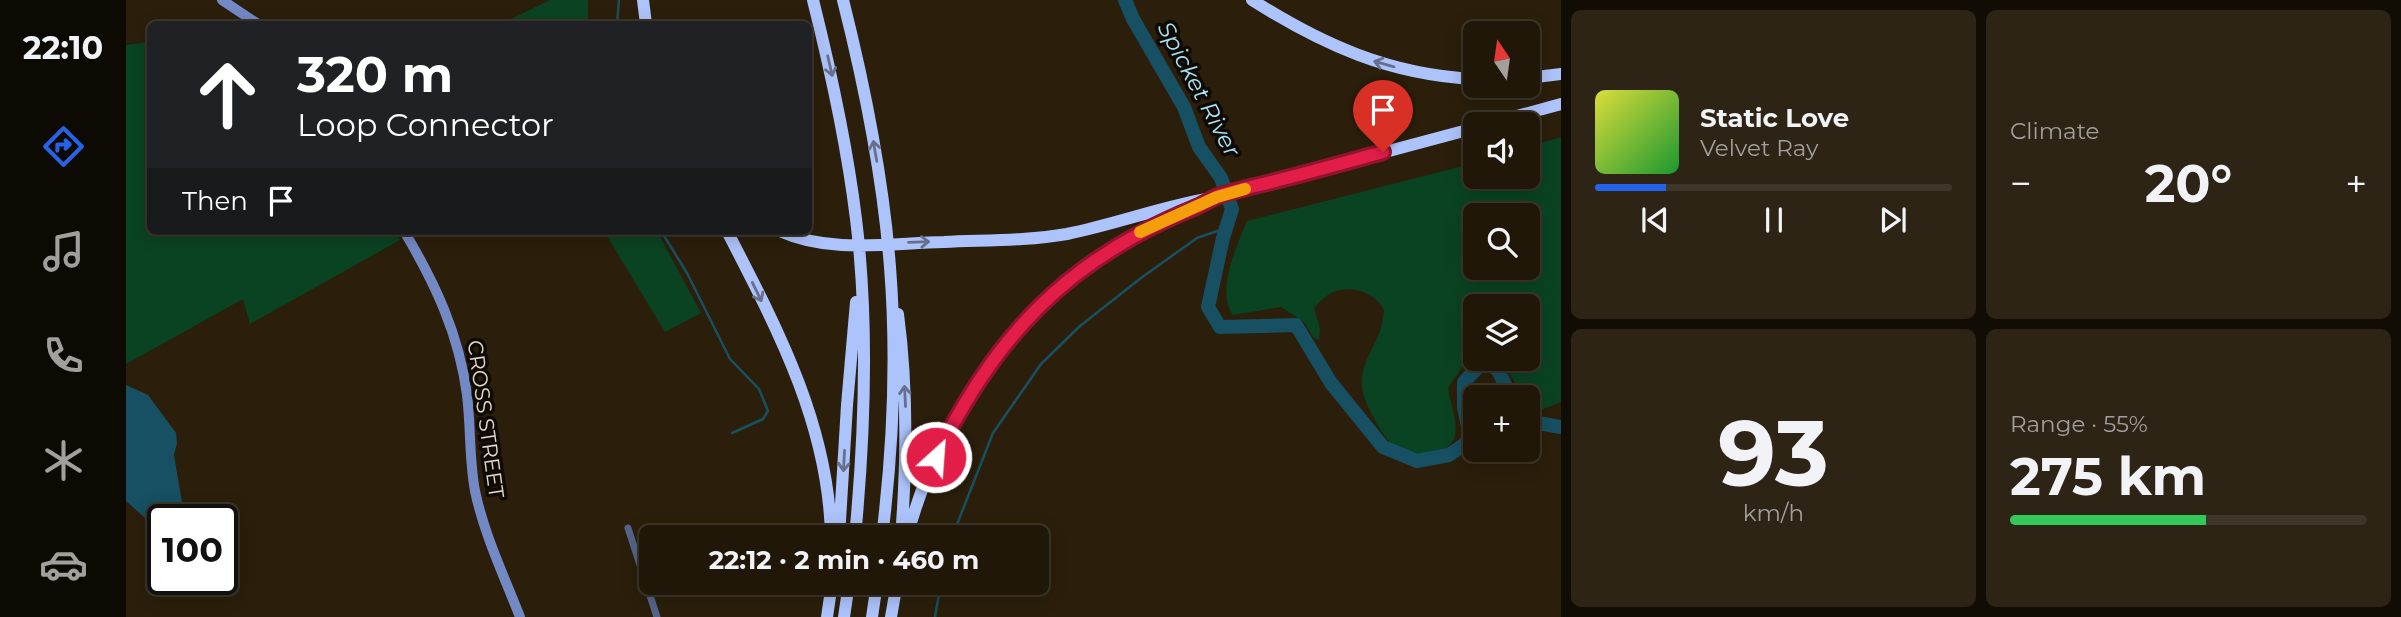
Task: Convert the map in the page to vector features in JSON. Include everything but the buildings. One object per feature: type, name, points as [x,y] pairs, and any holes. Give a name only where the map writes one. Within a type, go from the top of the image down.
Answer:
[{"type":"highway","points":[[643,0],[646,21]]},
{"type":"highway","points":[[647,21],[649,0]]},
{"type":"highway","points":[[813,0],[838,105],[856,219],[863,394],[856,525]]},
{"type":"highway","points":[[843,0],[866,100],[902,346],[906,468],[902,525]]},
{"type":"highway","points":[[1252,0],[1309,35],[1350,53],[1399,69],[1463,77]]},
{"type":"highway","points":[[1540,77],[1561,74]]},
{"type":"highway","points":[[1532,112],[1561,104]]},
{"type":"highway","points":[[910,525],[917,502],[951,426],[993,359],[1035,309],[1111,249],[1161,221],[1217,197],[1463,131]]},
{"type":"highway","points":[[791,235],[808,241],[832,244],[1025,239],[1091,228],[1195,200],[1217,197]]},
{"type":"highway","points":[[729,235],[787,352],[806,399],[818,440],[830,525]]},
{"type":"highway","points":[[883,525],[891,430],[890,269]]},
{"type":"highway","points":[[840,525],[847,405],[860,271]]},
{"type":"highway","points":[[827,616],[830,595]]},
{"type":"highway","points":[[844,617],[847,595]]},
{"type":"highway","points":[[872,617],[875,595]]},
{"type":"highway","points":[[891,617],[895,595]]},
{"type":"street","points":[[222,0],[254,21]]},
{"type":"street","name":"CROSS STREET","points":[[406,235],[432,279],[453,330],[467,393],[477,500],[520,617]]},
{"type":"street","points":[[628,528],[657,617]]},
{"type":"green space","points":[[550,0],[588,0],[588,21],[507,21]]},
{"type":"green space","points":[[147,42],[147,235],[397,235],[400,240],[250,324],[243,299],[126,364],[126,45]]},
{"type":"green space","points":[[1561,137],[1561,402],[1540,410],[1540,385],[1516,385],[1508,371],[1540,371],[1540,294],[1463,294],[1463,366],[1448,388],[1456,430],[1452,443],[1438,452],[1419,455],[1395,447],[1385,436],[1370,410],[1362,387],[1363,372],[1380,331],[1384,310],[1375,298],[1362,291],[1346,289],[1331,293],[1314,308],[1320,329],[1319,340],[1314,338],[1304,322],[1281,307],[1233,315],[1226,294],[1227,281],[1247,221],[1463,166],[1463,189],[1540,189],[1540,143]]},
{"type":"green space","points":[[606,235],[659,235],[701,313],[665,332]]},
{"type":"water","points":[[126,385],[148,395],[176,433],[174,455],[182,504],[147,504],[147,520],[126,501]]},
{"type":"waterway","points":[[617,21],[619,0]]},
{"type":"waterway","name":"Spicket River","points":[[1125,0],[1133,19],[1184,107],[1199,147],[1221,178],[1232,209],[1208,307],[1220,327],[1296,325],[1331,383],[1383,447],[1417,461],[1449,455],[1463,445]]},
{"type":"waterway","points":[[957,525],[993,433],[1041,364],[1080,326],[1141,278],[1197,238],[1226,228]]},
{"type":"waterway","points":[[663,235],[687,273],[730,359],[759,389],[768,411],[763,419],[732,433]]},
{"type":"waterway","name":"Spicket River","points":[[1464,385],[1484,361],[1498,370],[1505,385]]},
{"type":"waterway","name":"Spicket River","points":[[1540,423],[1561,427]]},
{"type":"waterway","points":[[935,617],[939,595]]},
{"type":"slow traffic","points":[[1140,232],[1217,197],[1245,189]]},
{"type":"route","points":[[936,457],[970,394],[1009,339],[1035,309],[1111,249],[1161,221],[1217,197],[1383,152]]}]
